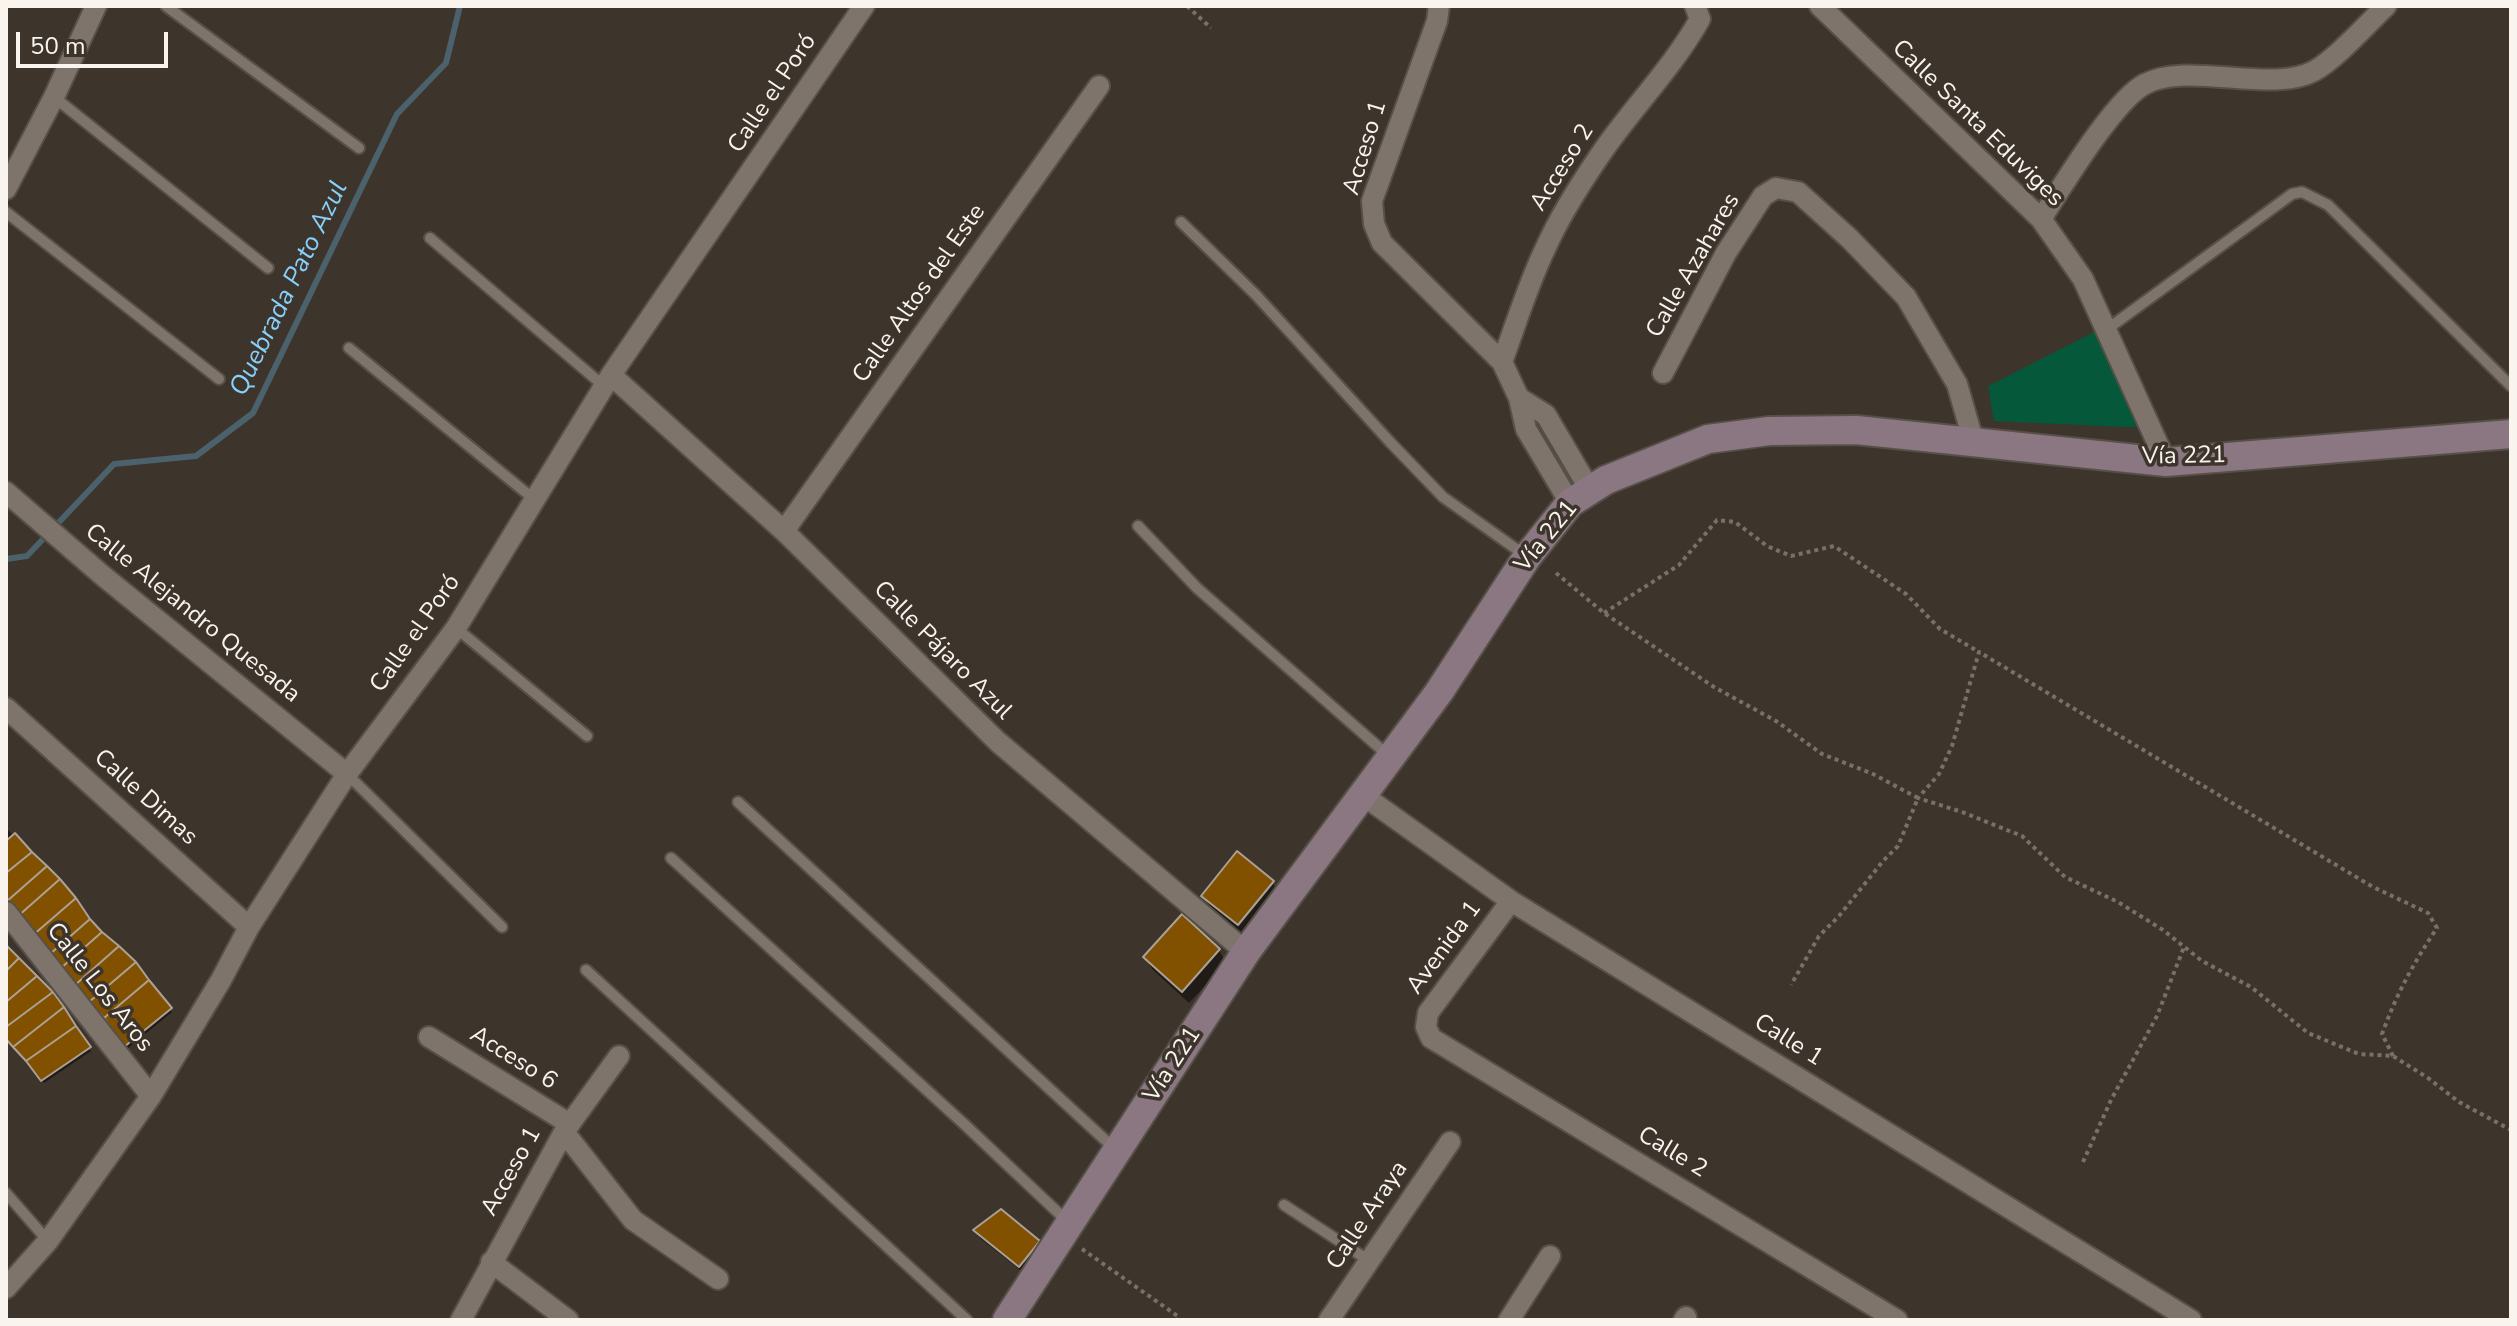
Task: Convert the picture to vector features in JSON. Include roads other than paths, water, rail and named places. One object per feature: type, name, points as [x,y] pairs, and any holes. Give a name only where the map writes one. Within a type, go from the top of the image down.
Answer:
[{"type":"main road","name":"Vía 221","points":[[1007,1320],[1246,952],[1439,692],[1527,557],[1580,497],[1606,480],[1708,439],[1769,431],[1856,430],[2166,462],[2511,434]]},
{"type":"street","points":[[6,189],[54,97],[96,6]]},
{"type":"street","name":"Calle el Poró","points":[[6,1288],[48,1241],[151,1096],[249,927],[347,774],[456,628],[608,381],[864,6]]},
{"type":"street","name":"Acceso 1","points":[[1439,6],[1437,21],[1372,201],[1374,224],[1382,243],[1502,362],[1519,398],[1526,429],[1580,497]]},
{"type":"street","points":[[2041,219],[2095,139],[2129,96],[2144,84],[2162,78],[2190,76],[2294,78],[2313,72],[2386,6]]},
{"type":"street","name":"Calle Santa Eduviges","points":[[1827,9],[2041,219],[2083,279],[2166,462]]},
{"type":"street","name":"Acceso 2","points":[[1502,362],[1545,249],[1561,218],[1599,157],[1688,40],[1697,13]]},
{"type":"street","name":"Calle Altos del Este","points":[[784,531],[1099,86]]},
{"type":"street","name":"Calle Azahares","points":[[1663,373],[1726,253],[1763,196],[1776,188],[1798,192],[1850,239],[1906,297],[1957,384],[1974,443]]},
{"type":"street","name":"Calle Pájaro Azul","points":[[608,381],[784,531],[998,742],[1246,952]]},
{"type":"street","name":"Calle Alejandro Quesada","points":[[6,492],[347,774]]},
{"type":"street","name":"Calle Dimas","points":[[6,708],[249,927]]},
{"type":"street","name":"Calle 1","points":[[1364,796],[1511,901],[2191,1320]]},
{"type":"street","name":"Avenida 1","points":[[1426,1027],[1428,1013],[1511,901]]},
{"type":"street","name":"Calle Los Aros","points":[[6,912],[151,1096]]},
{"type":"street","name":"Calle 2","points":[[1426,1027],[1431,1038],[1897,1320]]},
{"type":"street","name":"Acceso 6","points":[[429,1037],[567,1128]]},
{"type":"street","name":"Acceso 1","points":[[461,1320],[567,1128],[619,1056]]},
{"type":"street","points":[[567,1128],[633,1220],[718,1279]]},
{"type":"street","name":"Calle Araya","points":[[1329,1320],[1450,1142]]},
{"type":"street","points":[[1509,1320],[1550,1256]]},
{"type":"street","points":[[491,1262],[568,1320]]},
{"type":"lane","points":[[166,6],[359,148]]},
{"type":"lane","points":[[54,97],[268,268]]},
{"type":"lane","points":[[2106,330],[2292,194],[2302,192],[2328,205],[2511,386]]},
{"type":"lane","points":[[6,212],[219,379]]},
{"type":"lane","points":[[1181,222],[1256,295],[1443,497],[1527,557]]},
{"type":"lane","points":[[430,238],[608,381]]},
{"type":"lane","points":[[349,348],[535,500]]},
{"type":"lane","points":[[1138,526],[1197,588],[1391,758]]},
{"type":"lane","points":[[456,628],[587,736]]},
{"type":"lane","points":[[347,774],[502,927]]},
{"type":"lane","points":[[738,802],[1118,1151]]},
{"type":"lane","points":[[671,858],[963,1123],[1067,1230]]},
{"type":"lane","points":[[586,970],[967,1320]]},
{"type":"lane","points":[[6,1193],[48,1241]]},
{"type":"lane","points":[[1284,1205],[1368,1260]]},
{"type":"waterway","name":"Quebrada Pato Azul","points":[[6,559],[27,556],[114,464],[196,456],[253,413],[397,114],[446,63],[460,6]]}]
